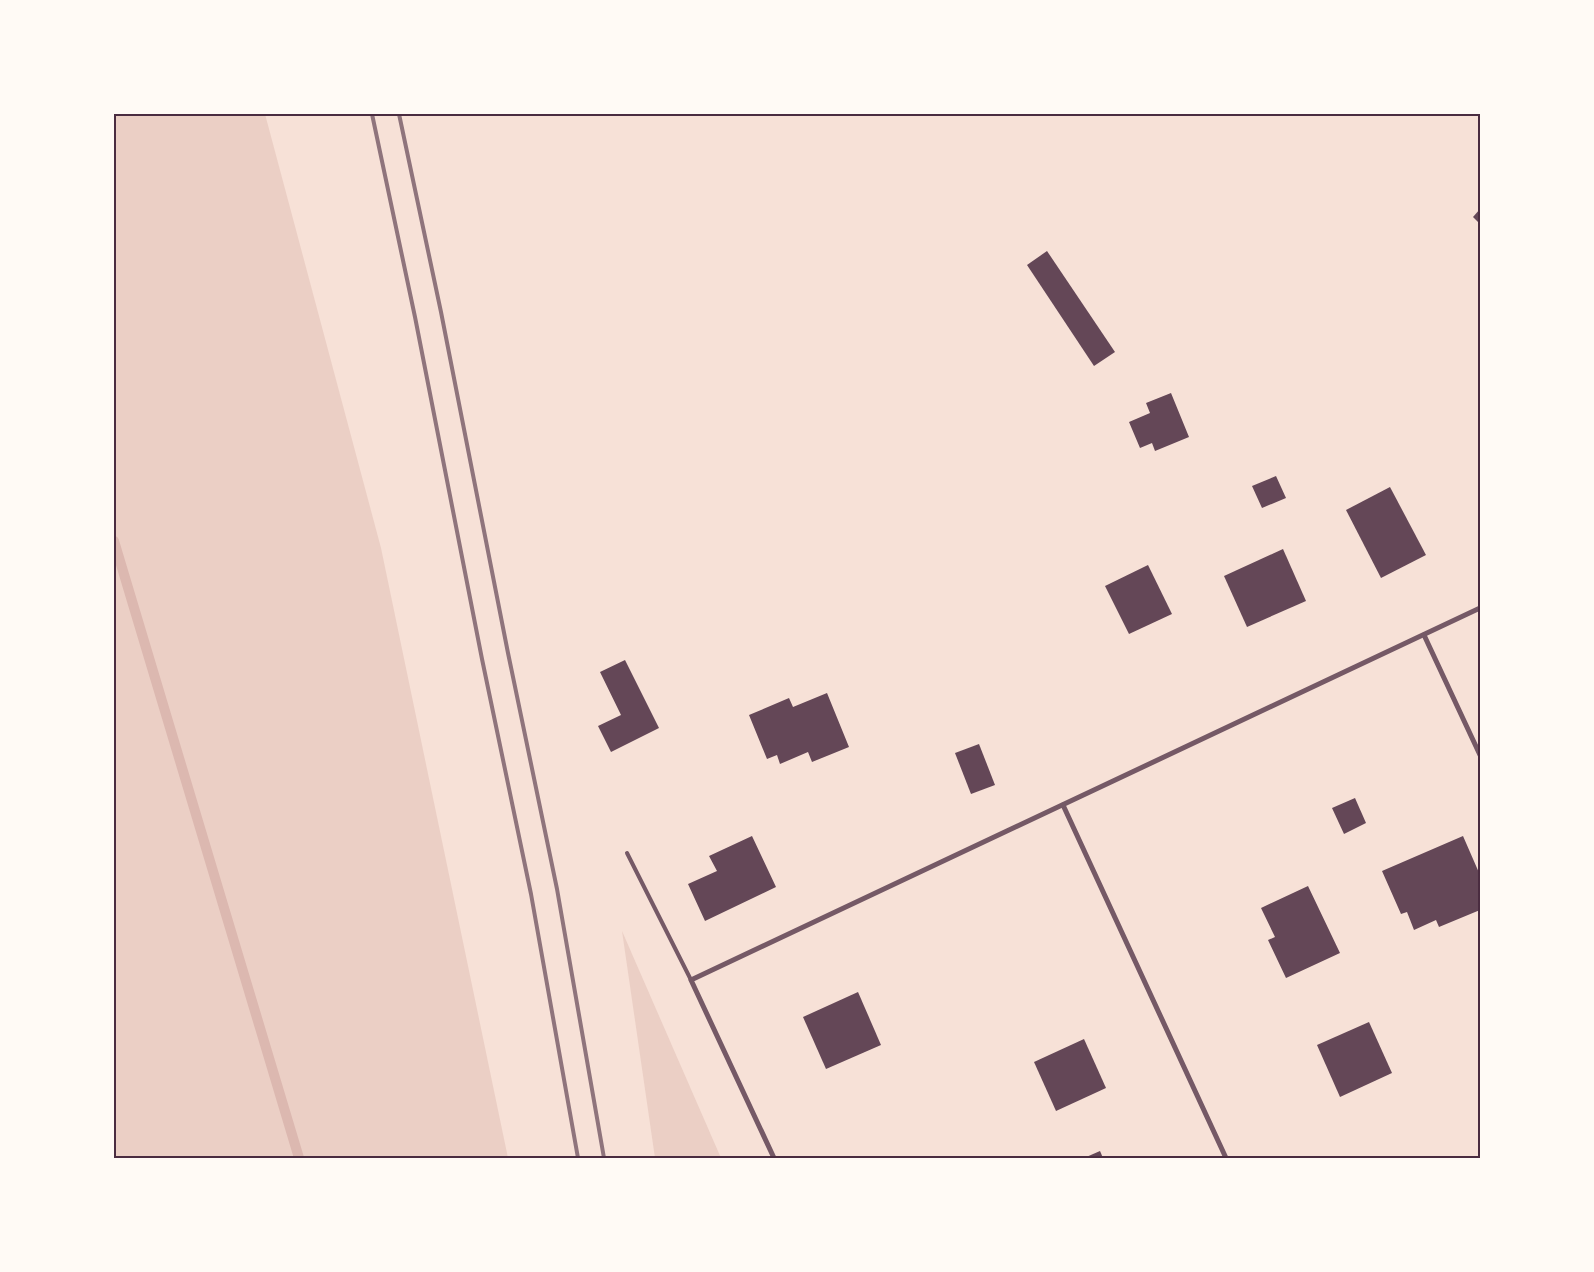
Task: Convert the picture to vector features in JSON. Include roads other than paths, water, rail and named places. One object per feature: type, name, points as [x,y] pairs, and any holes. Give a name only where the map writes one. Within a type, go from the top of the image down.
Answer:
[{"type":"street","points":[[774,1158],[691,980],[1480,608]]},
{"type":"street","points":[[1424,635],[1480,754]]},
{"type":"street","points":[[1063,805],[1226,1158]]},
{"type":"lane","points":[[627,853],[691,980]]},
{"type":"waterway","points":[[114,541],[299,1158]]},
{"type":"railway","points":[[372,114],[415,317],[482,659],[531,894],[578,1158]]},
{"type":"railway","points":[[399,114],[441,312],[508,653],[557,889],[604,1158]]}]
